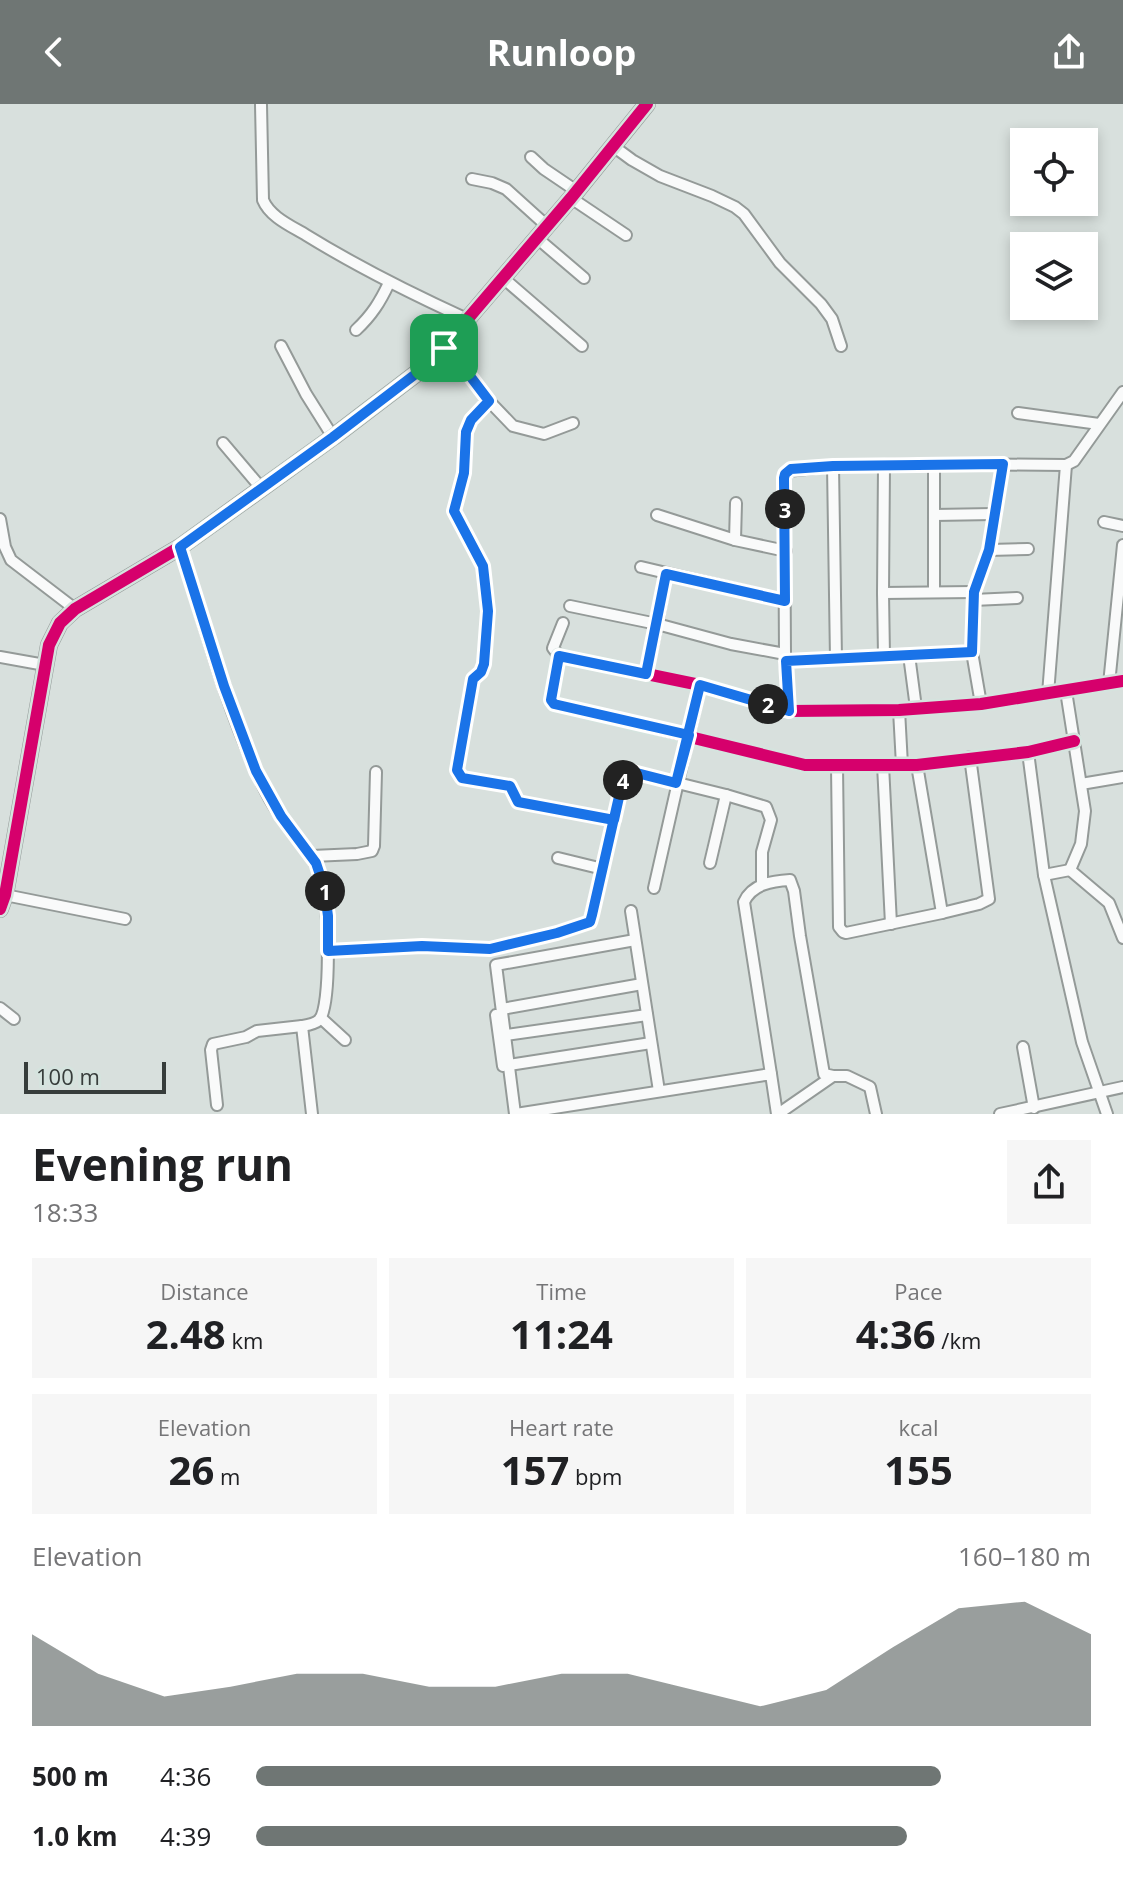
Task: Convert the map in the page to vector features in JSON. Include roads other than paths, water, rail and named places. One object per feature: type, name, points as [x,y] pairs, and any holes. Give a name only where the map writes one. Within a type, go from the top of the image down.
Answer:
[{"type":"street","points":[[125,919],[2,902],[49,645],[60,623],[75,609],[180,547],[430,363],[647,104]]},
{"type":"street","points":[[261,105],[263,200],[266,206],[285,222],[389,283],[467,319]]},
{"type":"street","points":[[613,146],[660,176],[723,201],[744,214],[780,263],[821,304],[832,319],[841,346]]},
{"type":"street","points":[[531,157],[626,235]]},
{"type":"street","points":[[472,179],[506,189],[584,278]]},
{"type":"street","points":[[502,277],[582,346]]},
{"type":"street","points":[[356,330],[378,306],[389,283]]},
{"type":"street","points":[[281,346],[333,437]]},
{"type":"street","points":[[444,348],[513,426],[544,434],[573,423]]},
{"type":"street","points":[[789,711],[785,474],[791,469],[833,466],[1066,465],[1074,461],[1123,392]]},
{"type":"street","points":[[489,401],[471,420],[466,432],[464,473],[454,507],[456,517],[483,566],[488,611],[484,664],[473,679],[457,770],[462,778],[510,786],[518,802],[614,820]]},
{"type":"street","points":[[1018,413],[1099,424]]},
{"type":"street","points":[[223,443],[262,489]]},
{"type":"street","points":[[934,464],[934,591]]},
{"type":"street","points":[[981,704],[972,652],[974,596],[989,550],[1003,464]]},
{"type":"street","points":[[1048,694],[1066,465]]},
{"type":"street","points":[[833,466],[836,659]]},
{"type":"street","points":[[884,466],[884,656]]},
{"type":"street","points":[[735,540],[736,503]]},
{"type":"street","points":[[934,515],[994,514]]},
{"type":"street","points":[[657,515],[735,540],[786,551]]},
{"type":"street","points":[[0,519],[5,547],[11,560],[75,609]]},
{"type":"street","points":[[1104,522],[1123,526]]},
{"type":"street","points":[[1109,684],[1123,545]]},
{"type":"street","points":[[180,547],[224,686],[256,771],[281,816],[316,863],[324,887],[328,916],[326,997],[321,1018],[316,1023],[257,1031],[246,1037],[213,1044],[217,1105]]},
{"type":"street","points":[[989,550],[1028,549]]},
{"type":"street","points":[[641,567],[785,601]]},
{"type":"street","points":[[646,674],[666,574]]},
{"type":"street","points":[[883,593],[934,591],[1017,598]]},
{"type":"street","points":[[570,606],[657,624],[786,658],[836,659],[972,652]]},
{"type":"street","points":[[563,623],[553,648],[559,656],[700,685],[789,711],[899,710],[981,704],[1123,681]]},
{"type":"street","points":[[909,655],[916,708]]},
{"type":"street","points":[[559,656],[551,691],[554,704],[805,765],[917,765],[1028,752],[1074,741]]},
{"type":"street","points":[[0,657],[45,665]]},
{"type":"street","points":[[654,888],[700,685]]},
{"type":"street","points":[[1066,691],[1085,811],[1081,844],[1070,870]]},
{"type":"street","points":[[899,710],[902,765]]},
{"type":"street","points":[[1028,752],[1044,875],[1082,1042],[1107,1114]]},
{"type":"street","points":[[837,766],[839,927],[846,933],[942,913],[989,899],[970,757]]},
{"type":"street","points":[[883,765],[891,924]]},
{"type":"street","points":[[917,765],[942,913]]},
{"type":"street","points":[[328,951],[422,946],[490,949],[590,922],[625,770],[766,807],[771,820],[762,852],[762,883]]},
{"type":"street","points":[[312,856],[372,851],[376,772]]},
{"type":"street","points":[[1081,784],[1123,777]]},
{"type":"street","points":[[710,863],[726,795]]},
{"type":"street","points":[[558,858],[603,869]]},
{"type":"street","points":[[1044,875],[1070,870]]},
{"type":"street","points":[[1070,870],[1109,903],[1123,938]]},
{"type":"street","points":[[833,1076],[777,1114],[744,902],[747,894],[762,883],[790,880],[794,891],[824,1074],[847,1076],[870,1087],[876,1114]]},
{"type":"street","points":[[631,911],[659,1091]]},
{"type":"street","points":[[514,1114],[496,965],[635,940]]},
{"type":"street","points":[[490,949],[499,1047],[514,1114]]},
{"type":"street","points":[[502,1009],[642,984]]},
{"type":"street","points":[[0,1008],[14,1019]]},
{"type":"street","points":[[506,1035],[647,1015]]},
{"type":"street","points":[[321,1018],[345,1040]]},
{"type":"street","points":[[302,1026],[312,1114]]},
{"type":"street","points":[[509,1065],[651,1043]]},
{"type":"street","points":[[1023,1047],[1034,1108]]},
{"type":"street","points":[[514,1114],[771,1074]]},
{"type":"street","points":[[1000,1114],[1123,1087]]}]
